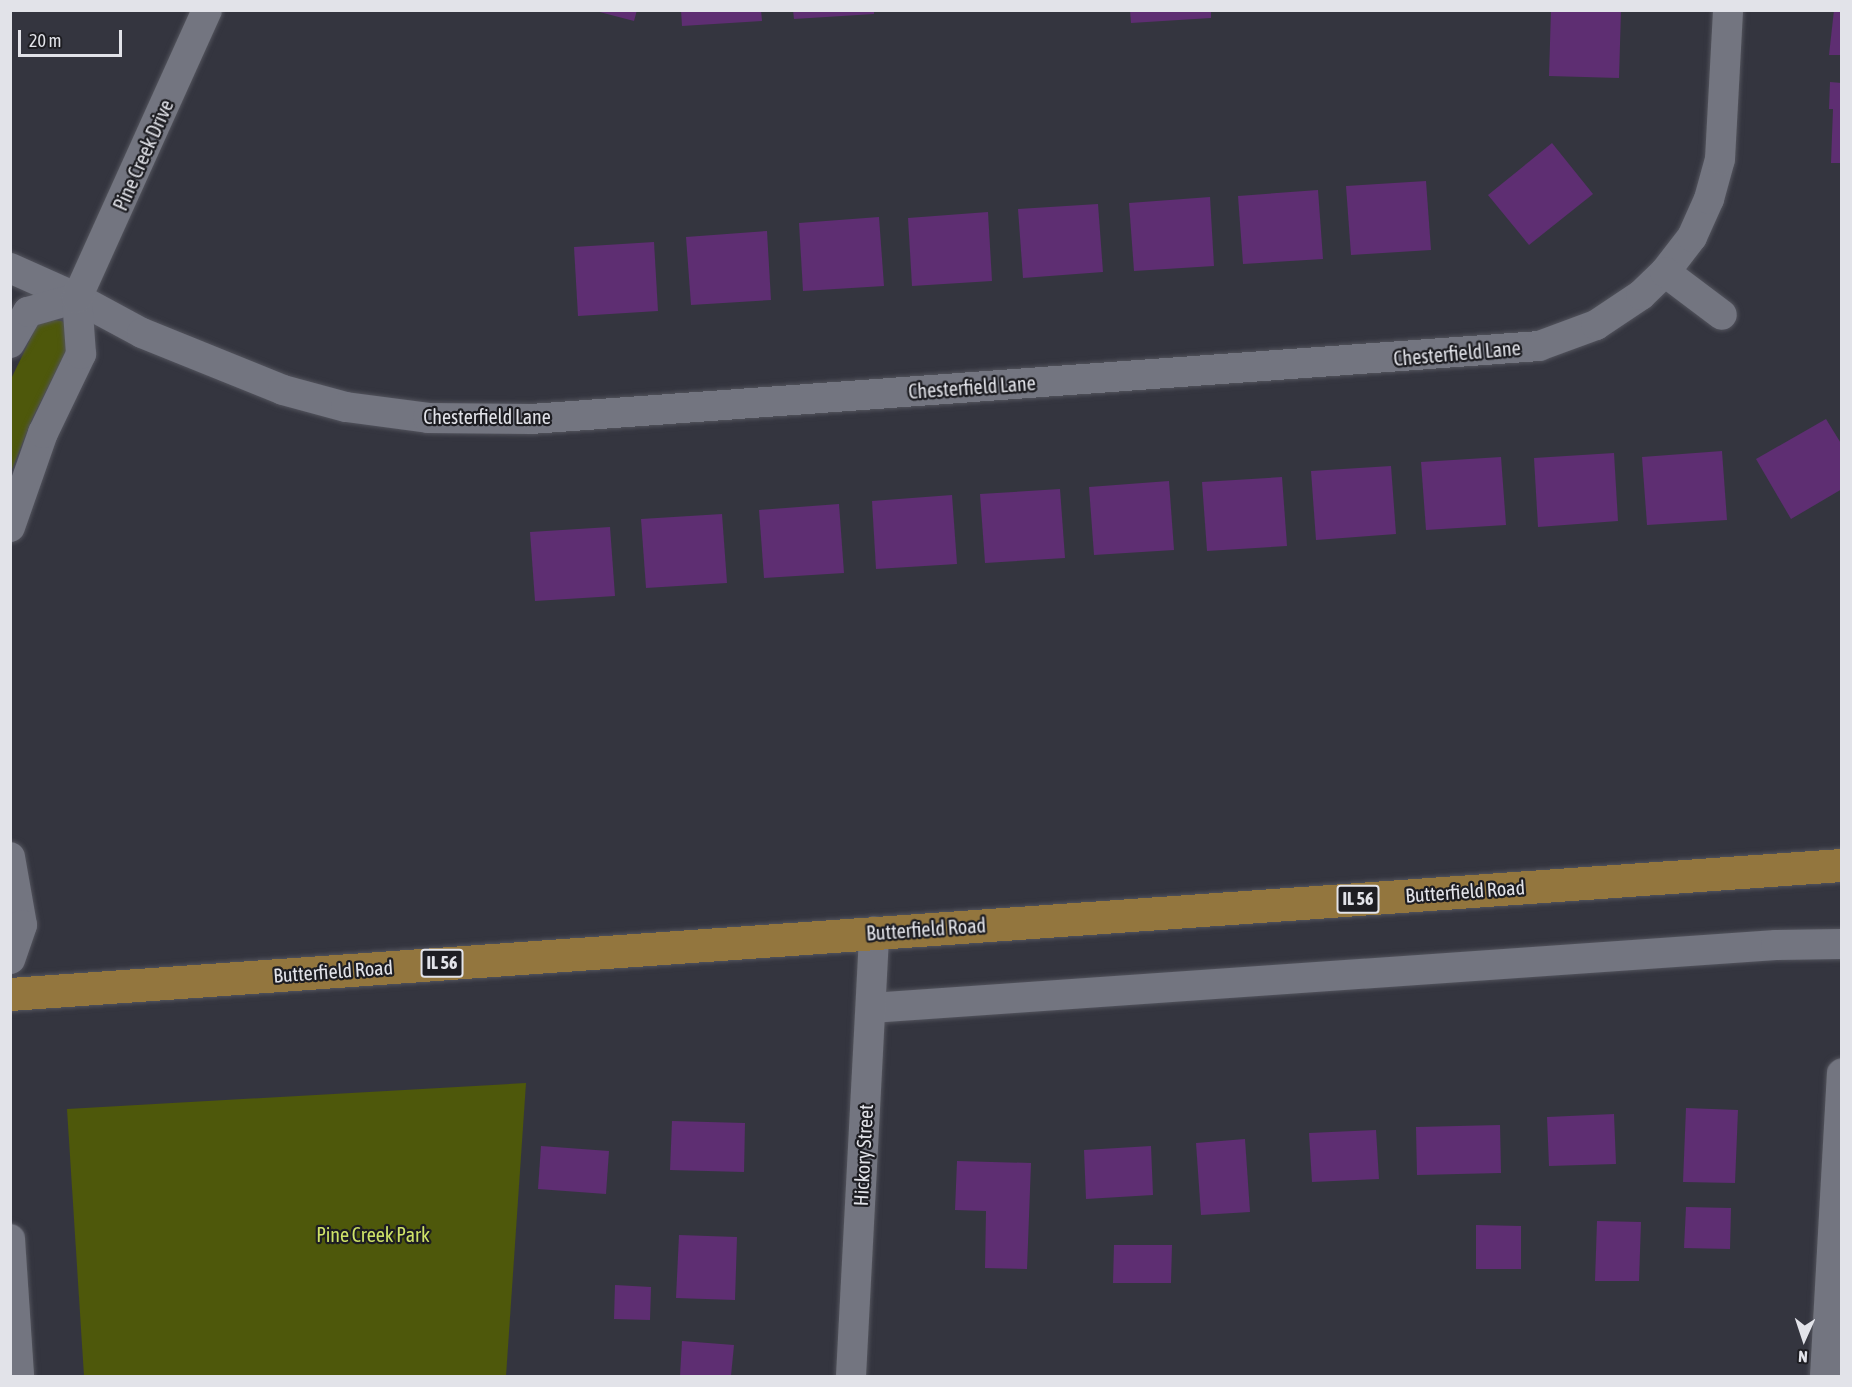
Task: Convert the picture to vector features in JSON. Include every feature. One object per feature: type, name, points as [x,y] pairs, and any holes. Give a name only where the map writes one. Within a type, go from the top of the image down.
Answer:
[{"type":"main road","name":"Butterfield Road","points":[[10,994],[1842,865]]},
{"type":"street","name":"Pine Creek Drive","points":[[10,527],[43,433],[81,354],[78,298],[207,10]]},
{"type":"street","name":"Chesterfield Lane","points":[[10,268],[78,298],[138,331],[283,390],[346,407],[428,418],[531,419],[1539,346],[1596,325],[1641,295],[1665,272],[1692,237],[1709,199],[1720,159],[1728,10]]},
{"type":"street","points":[[1665,272],[1722,315]]},
{"type":"street","points":[[10,343],[28,312],[78,298]]},
{"type":"street","points":[[10,857],[22,925],[10,959]]},
{"type":"street","name":"Hickory Street","points":[[851,1377],[874,933]]},
{"type":"street","points":[[871,1008],[1764,946],[1842,944]]},
{"type":"street","points":[[1825,1377],[1842,1073]]},
{"type":"street","points":[[10,1239],[19,1377]]},
{"type":"green space","points":[[46,319],[62,321],[68,327],[69,345],[32,419],[11,472],[11,379],[37,325]]},
{"type":"green space","name":"Pine Creek Park","points":[[526,1083],[506,1376],[84,1376],[67,1109]]},
{"type":"building","points":[[592,10],[637,10],[634,21]]},
{"type":"building","points":[[681,10],[761,10],[762,21],[682,26]]},
{"type":"building","points":[[793,10],[874,10],[874,14],[794,19]]},
{"type":"building","points":[[1130,10],[1211,10],[1211,18],[1131,23]]},
{"type":"building","points":[[1551,10],[1621,10],[1619,78],[1549,76]]},
{"type":"building","points":[[1834,10],[1842,10],[1842,55],[1829,55]]},
{"type":"building","points":[[1830,82],[1842,83],[1842,163],[1831,163],[1833,109],[1829,109]]},
{"type":"building","points":[[1552,143],[1593,194],[1529,245],[1488,195]]},
{"type":"building","points":[[1426,181],[1431,250],[1351,255],[1346,186]]},
{"type":"building","points":[[1318,190],[1323,259],[1243,264],[1238,196]]},
{"type":"building","points":[[1210,197],[1214,266],[1134,271],[1129,203]]},
{"type":"building","points":[[1098,204],[1103,272],[1023,278],[1018,209]]},
{"type":"building","points":[[988,212],[992,281],[912,286],[908,218]]},
{"type":"building","points":[[879,217],[884,286],[803,291],[799,223]]},
{"type":"building","points":[[767,231],[771,300],[691,305],[686,237]]},
{"type":"building","points":[[654,242],[658,311],[578,316],[574,247]]},
{"type":"building","points":[[1826,419],[1842,445],[1842,489],[1791,519],[1756,459]]},
{"type":"building","points":[[1722,451],[1727,520],[1647,525],[1642,457]]},
{"type":"building","points":[[1614,453],[1618,521],[1538,527],[1534,458]]},
{"type":"building","points":[[1501,457],[1506,525],[1426,530],[1421,462]]},
{"type":"building","points":[[1391,466],[1396,534],[1316,540],[1311,471]]},
{"type":"building","points":[[1282,477],[1287,546],[1207,551],[1202,482]]},
{"type":"building","points":[[1169,481],[1174,550],[1094,555],[1089,487]]},
{"type":"building","points":[[1060,489],[1065,558],[985,563],[980,494]]},
{"type":"building","points":[[952,495],[957,564],[876,569],[872,501]]},
{"type":"building","points":[[839,504],[844,573],[764,578],[759,510]]},
{"type":"building","points":[[722,514],[727,583],[646,588],[641,519]]},
{"type":"building","points":[[610,527],[615,596],[535,601],[530,532]]},
{"type":"building","points":[[1686,1108],[1738,1110],[1735,1183],[1683,1182]]},
{"type":"building","points":[[1614,1114],[1616,1164],[1549,1166],[1547,1117]]},
{"type":"building","points":[[672,1121],[745,1123],[744,1172],[670,1170]]},
{"type":"building","points":[[1500,1125],[1501,1173],[1417,1175],[1416,1127]]},
{"type":"building","points":[[1376,1130],[1379,1179],[1312,1182],[1309,1133]]},
{"type":"building","points":[[1245,1139],[1250,1212],[1201,1215],[1196,1143]]},
{"type":"building","points":[[541,1146],[609,1151],[606,1194],[538,1189]]},
{"type":"building","points":[[1151,1146],[1153,1195],[1086,1199],[1084,1150]]},
{"type":"building","points":[[957,1161],[1031,1163],[1027,1269],[985,1268],[986,1211],[955,1210]]},
{"type":"building","points":[[1686,1207],[1731,1208],[1730,1249],[1684,1248]]},
{"type":"building","points":[[1597,1221],[1641,1222],[1639,1281],[1595,1281]]},
{"type":"building","points":[[1476,1225],[1521,1226],[1521,1269],[1476,1269]]},
{"type":"building","points":[[679,1235],[737,1237],[735,1300],[676,1298]]},
{"type":"building","points":[[1114,1245],[1172,1245],[1171,1283],[1113,1283]]},
{"type":"building","points":[[615,1285],[651,1287],[650,1320],[614,1319]]},
{"type":"building","points":[[682,1341],[734,1345],[731,1376],[680,1376]]}]
